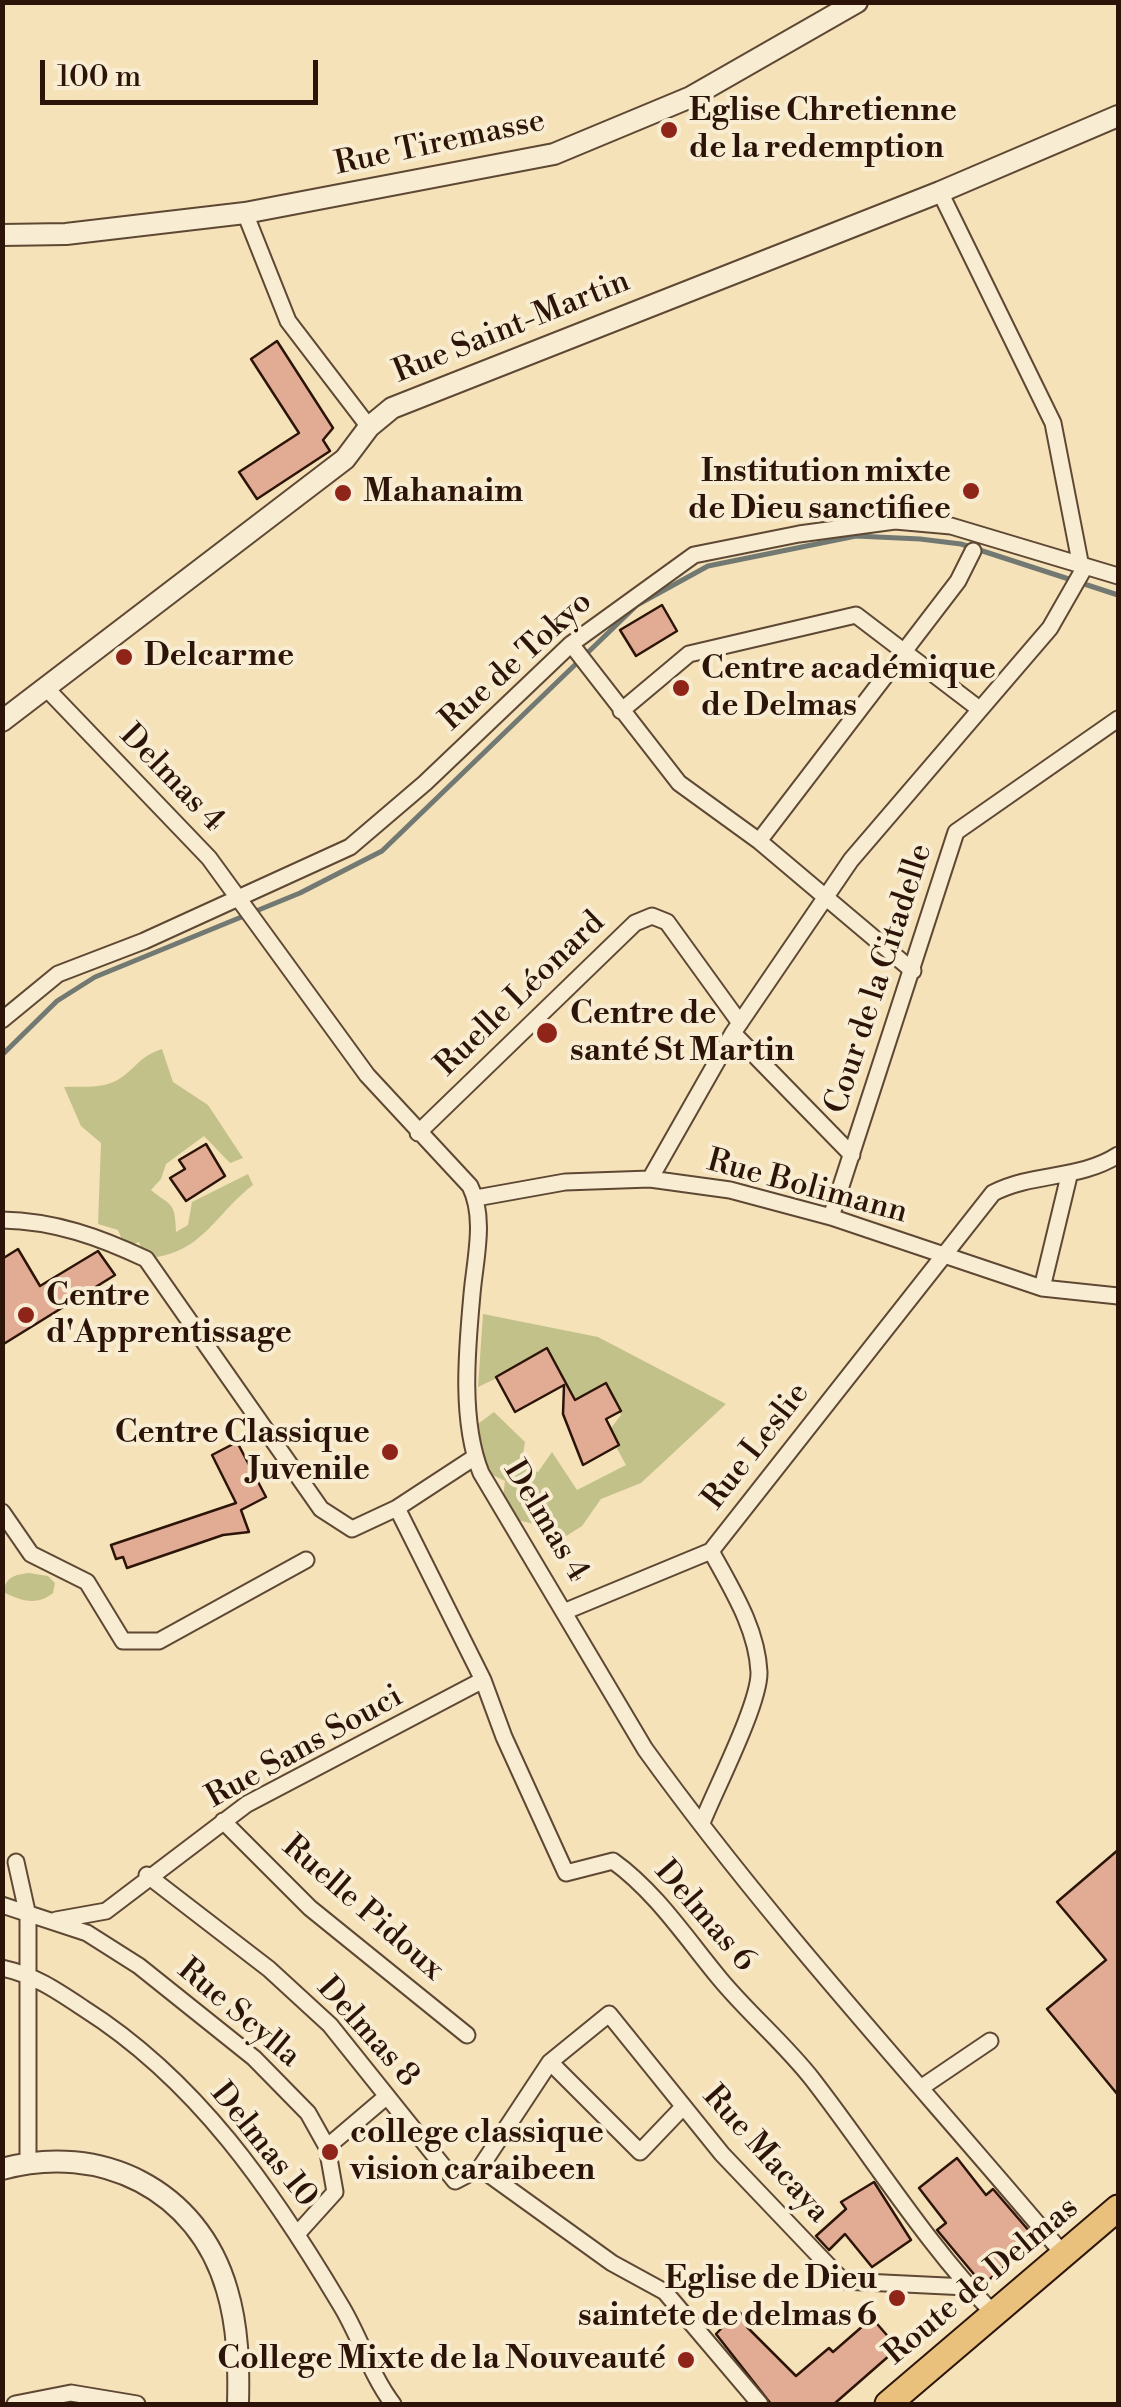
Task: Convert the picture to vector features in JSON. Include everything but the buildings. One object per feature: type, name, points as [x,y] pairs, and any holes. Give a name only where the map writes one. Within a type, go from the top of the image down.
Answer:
[{"type":"main road","name":"Route de Delmas","points":[[888,2404],[1118,2208]]},
{"type":"street","name":"Rue Tiremasse","points":[[2,235],[66,234],[245,213],[554,154],[692,97],[857,2]]},
{"type":"street","name":"Rue Saint-Martin","points":[[2,721],[345,459],[369,427],[392,408],[940,192],[1118,116]]},
{"type":"street","points":[[650,1178],[736,1028],[850,860],[1050,628],[1082,568],[1053,422],[940,192]]},
{"type":"street","points":[[245,213],[288,321],[369,427]]},
{"type":"street","name":"Rue de Tokyo","points":[[2,1020],[58,974],[238,903],[350,847],[425,783],[571,644],[694,555],[799,534],[895,522],[951,526],[1118,576]]},
{"type":"street","points":[[759,840],[958,581],[973,551]]},
{"type":"street","points":[[620,711],[689,654],[856,614],[978,708]]},
{"type":"street","points":[[571,644],[679,783],[759,840],[913,971]]},
{"type":"street","name":"Delmas 4","points":[[44,687],[209,858],[238,903],[367,1075],[418,1134],[461,1174],[476,1198],[478,1228],[470,1318],[470,1425],[475,1457],[645,1748],[773,1918],[922,2086],[1064,2256]]},
{"type":"street","name":"Cour de la Citadelle","points":[[832,1217],[956,832],[1118,718]]},
{"type":"street","name":"Ruelle Léonard","points":[[418,1134],[636,923],[652,916],[666,922],[736,1028],[852,1155]]},
{"type":"street","name":"Rue Leslie","points":[[566,1610],[711,1550],[993,1193],[1019,1183],[1095,1170],[1118,1155]]},
{"type":"street","points":[[1042,1288],[1069,1176]]},
{"type":"street","name":"Rue Bolimann","points":[[476,1198],[565,1182],[650,1178],[730,1190],[832,1217],[1042,1288],[1118,1296]]},
{"type":"street","points":[[2,1220],[39,1220],[102,1238],[146,1258],[320,1509],[352,1529],[397,1508],[475,1457]]},
{"type":"street","name":"Delmas 6","points":[[397,1508],[484,1680],[504,1737],[566,1873],[612,1861],[638,1880],[723,1983],[812,2078],[967,2286],[995,2315]]},
{"type":"street","points":[[2,1512],[31,1554],[87,1582],[123,1641],[159,1641],[306,1560]]},
{"type":"street","points":[[702,1823],[749,1712],[760,1674],[745,1615],[711,1550]]},
{"type":"street","name":"Rue Sans Souci","points":[[52,1921],[106,1910],[247,1804],[484,1680]]},
{"type":"street","name":"Ruelle Pidoux","points":[[222,1822],[310,1908],[467,2035]]},
{"type":"street","points":[[16,1862],[28,1916],[28,2161]]},
{"type":"street","name":"Delmas 8","points":[[148,1875],[282,1980],[330,2025],[455,2181],[480,2168],[612,2263],[665,2292],[760,2404]]},
{"type":"street","name":"Rue Scylla","points":[[2,1906],[87,1933],[139,1966],[254,2058],[308,2113],[326,2147],[335,2192],[298,2234]]},
{"type":"street","points":[[2,1968],[30,1974]]},
{"type":"street","name":"Delmas 10","points":[[30,1974],[109,2024],[200,2106],[257,2172],[298,2234],[393,2404]]},
{"type":"street","name":"Rue Macaya","points":[[550,2062],[608,2014],[683,2107],[843,2281],[967,2286]]},
{"type":"street","points":[[922,2086],[990,2041]]},
{"type":"street","points":[[480,2168],[550,2062],[640,2152],[683,2107]]},
{"type":"street","points":[[326,2147],[388,2096]]},
{"type":"street","points":[[2,2168],[28,2161],[95,2162],[124,2171],[157,2191],[183,2216],[202,2238],[226,2286],[236,2339],[238,2404]]},
{"type":"street","points":[[15,2404],[70,2393],[138,2404]]},
{"type":"shaded area","points":[[162,1049],[173,1082],[208,1105],[243,1158],[230,1163],[204,1136],[166,1164],[161,1179],[151,1190],[173,1209],[176,1232],[188,1225],[192,1202],[248,1174],[253,1185],[194,1242],[180,1250],[145,1258],[139,1242],[125,1247],[118,1230],[98,1224],[101,1143],[81,1126],[64,1087],[109,1084]]},
{"type":"shaded area","points":[[483,1314],[598,1337],[726,1404],[641,1483],[601,1499],[582,1526],[560,1540],[547,1527],[513,1519],[503,1498],[505,1481],[482,1470],[475,1426],[494,1412],[525,1442],[521,1466],[538,1472],[552,1452],[577,1490],[626,1465],[608,1432],[621,1415],[612,1401],[579,1411],[544,1356],[478,1387]]},
{"type":"shaded area","points":[[29,1573],[48,1576],[55,1583],[53,1593],[29,1601],[3,1592],[12,1577]]},
{"type":"waterway","points":[[2,1055],[57,1001],[95,977],[300,893],[382,851],[637,605],[708,566],[856,536],[920,539],[961,544],[1118,595]]},
{"type":"place","name":"Eglise Chretienne de la redemption","points":[[669,130]]},
{"type":"place","name":"Institution mixte de Dieu sanctifiee","points":[[971,491]]},
{"type":"place","name":"Mahanaim","points":[[343,493]]},
{"type":"place","name":"Delcarme","points":[[124,657]]},
{"type":"place","name":"Centre académique de Delmas","points":[[681,688]]},
{"type":"place","name":"Centre de santé St Martin","points":[[547,1033]]},
{"type":"place","name":"Centre d'Apprentissage","points":[[26,1315]]},
{"type":"place","name":"Centre Classique Juvenile","points":[[390,1452]]},
{"type":"place","name":"college classique vision caraibeen","points":[[330,2152]]},
{"type":"place","name":"Eglise de Dieu saintete de delmas 6","points":[[897,2298]]},
{"type":"place","name":"College Mixte de la Nouveauté","points":[[686,2360]]}]
